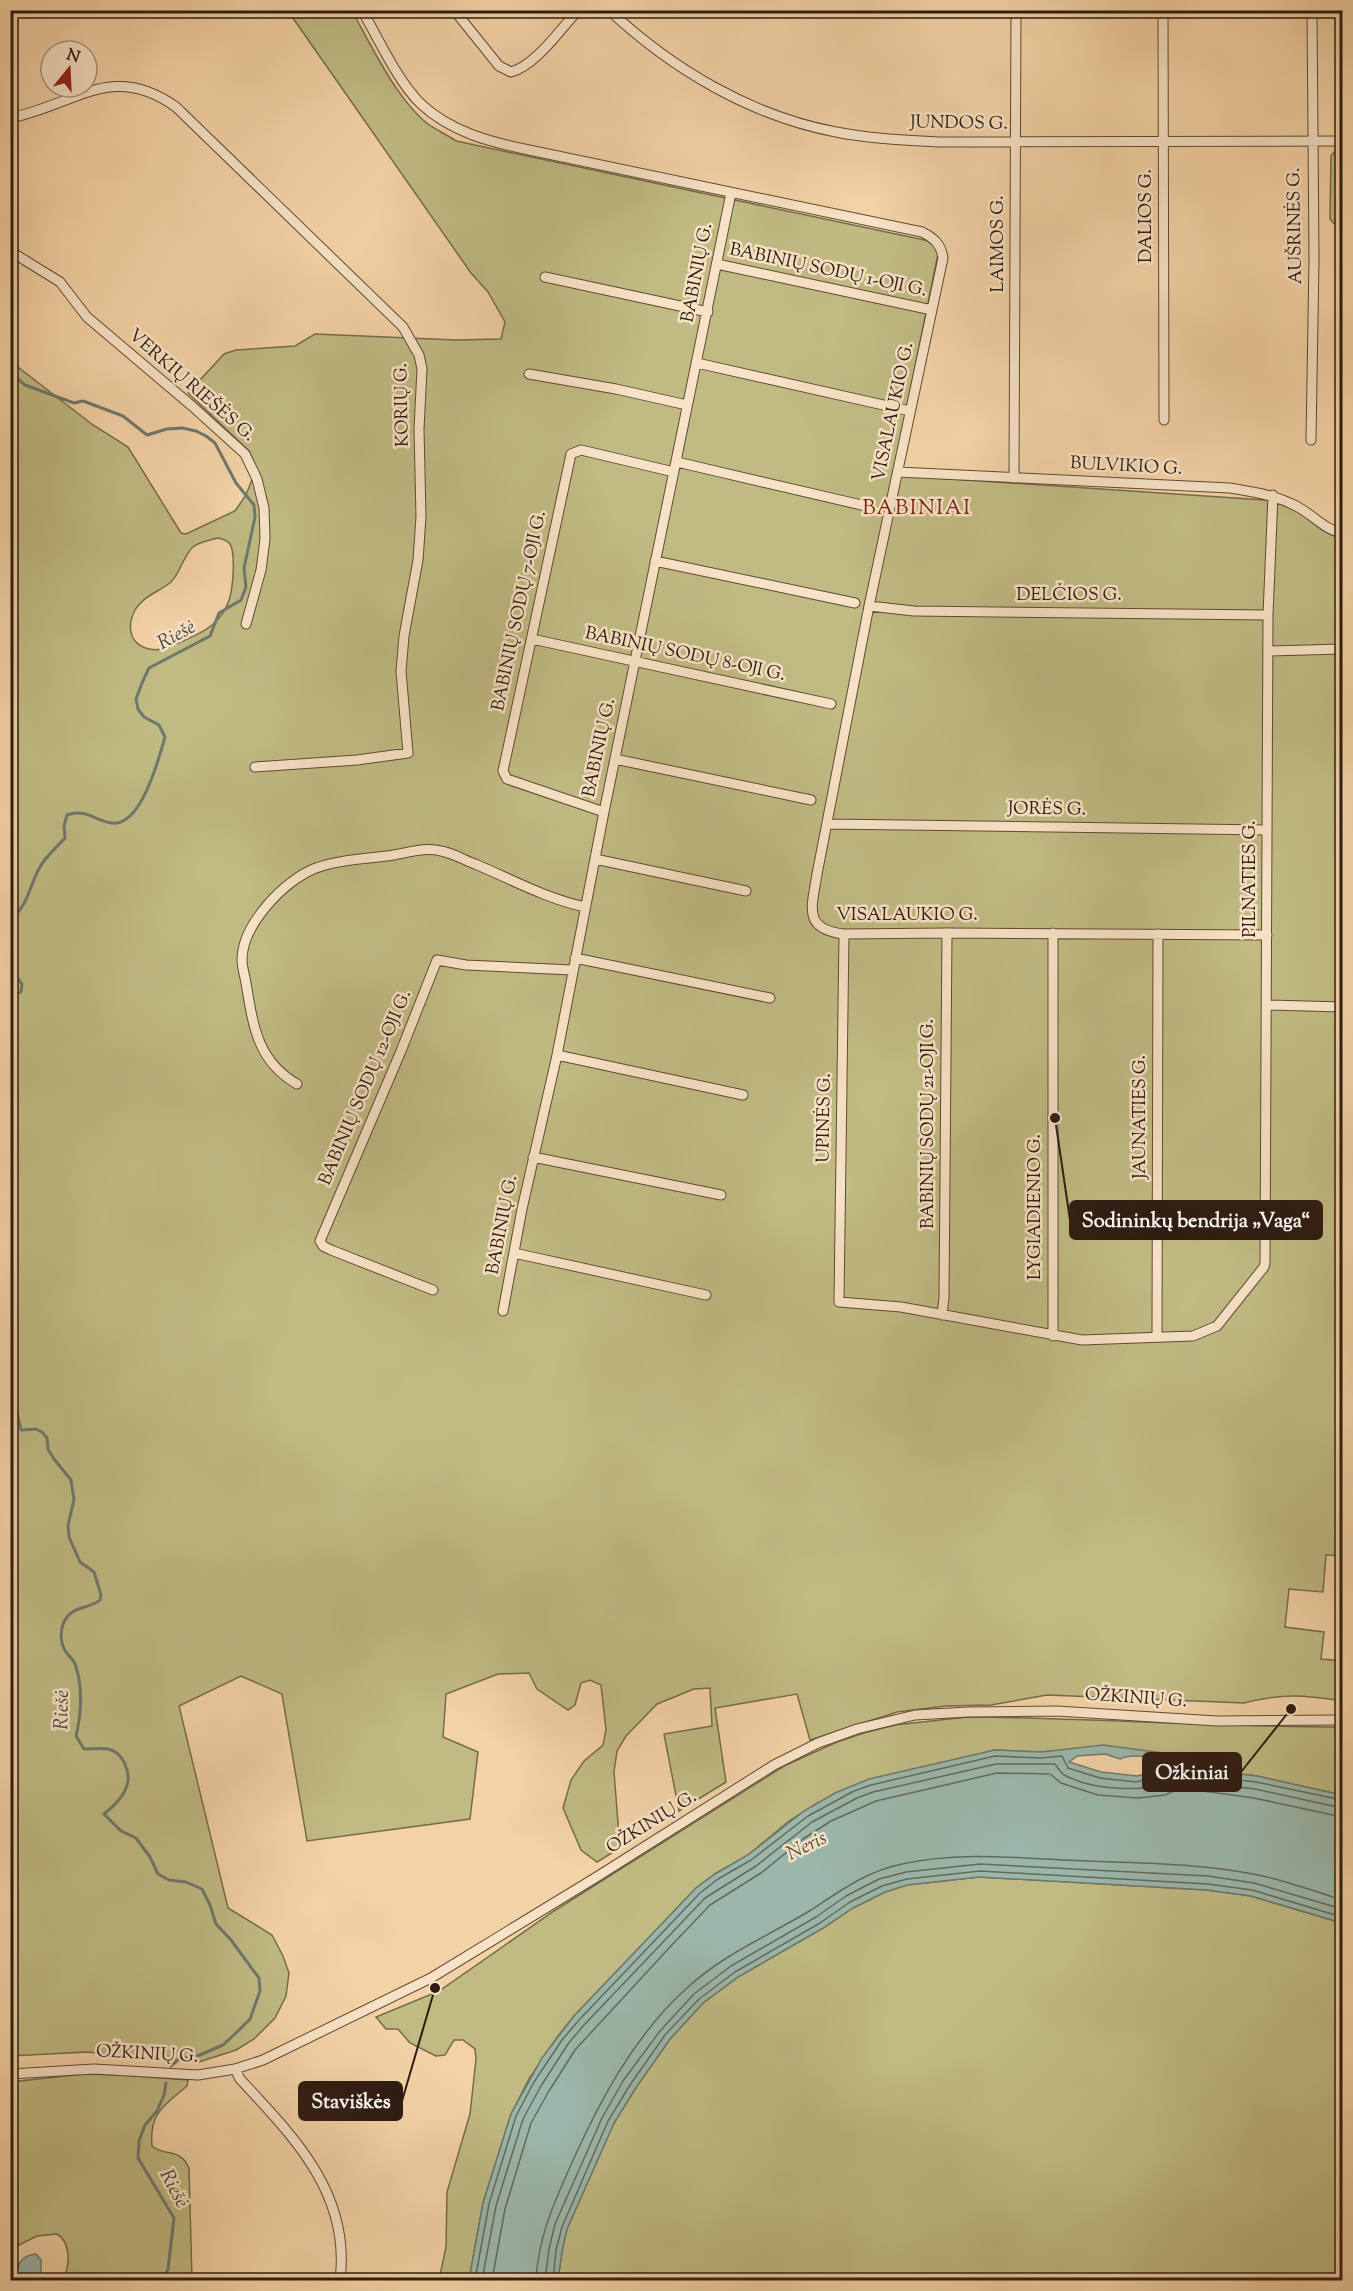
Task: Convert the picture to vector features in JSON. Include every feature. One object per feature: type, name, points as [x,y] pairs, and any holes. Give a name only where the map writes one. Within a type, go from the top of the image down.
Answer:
[{"type":"street","name":"VISALAUKIO G.","points":[[362,10],[406,85],[420,103],[463,132],[487,141],[922,232],[931,236],[942,250],[943,258],[933,310],[869,606],[817,874],[812,913],[820,928],[827,932],[844,934],[1267,935]]},
{"type":"street","points":[[454,10],[499,66],[511,72],[531,61],[578,10]]},
{"type":"street","name":"JUNDOS G.","points":[[609,10],[673,64],[744,102],[812,126],[860,136],[941,142],[1342,141]]},
{"type":"street","name":"LAIMOS G.","points":[[1014,478],[1016,10]]},
{"type":"street","name":"DALIOS G.","points":[[1163,10],[1164,420]]},
{"type":"street","name":"AUŠRINĖS G.","points":[[1311,440],[1314,259],[1312,10]]},
{"type":"street","name":"KORIŲ G.","points":[[10,118],[109,86],[128,85],[160,95],[177,107],[404,327],[419,355],[422,369],[419,429],[421,517],[418,560],[404,636],[401,671],[408,753],[357,760],[255,767]]},
{"type":"street","name":"BABINIŲ G.","points":[[503,1311],[731,193]]},
{"type":"street","name":"VERKIŲ RIEŠĖS G.","points":[[10,251],[60,282],[87,317],[245,454],[257,479],[264,508],[265,539],[261,570],[246,624]]},
{"type":"street","name":"BABINIŲ SODŲ 1-OJI G.","points":[[717,264],[933,310]]},
{"type":"street","points":[[545,277],[708,312]]},
{"type":"street","points":[[697,363],[910,411]]},
{"type":"street","points":[[529,374],[616,389],[687,405]]},
{"type":"street","name":"BABINIŲ SODŲ 7-OJI G.","points":[[604,812],[507,779],[503,771],[571,454],[581,450],[675,467]]},
{"type":"street","points":[[675,467],[870,507]]},
{"type":"street","name":"BULVIKIO G.","points":[[898,472],[1230,488],[1273,495],[1342,533]]},
{"type":"street","name":"PILNATIES G.","points":[[1157,1336],[1193,1336],[1216,1326],[1265,1263],[1268,615],[1273,495]]},
{"type":"street","points":[[655,561],[855,603]]},
{"type":"street","name":"DELČIOS G.","points":[[869,606],[932,612],[1268,615]]},
{"type":"street","name":"BABINIŲ SODŲ 8-OJI G.","points":[[532,639],[831,704]]},
{"type":"street","points":[[1269,651],[1342,650]]},
{"type":"street","points":[[615,759],[811,800]]},
{"type":"street","name":"JORĖS G.","points":[[827,824],[1267,830]]},
{"type":"street","points":[[297,1084],[278,1071],[261,1046],[255,1032],[242,961],[246,939],[260,914],[303,874],[316,868],[345,861],[439,850],[561,900],[585,907]]},
{"type":"street","points":[[595,859],[746,891]]},
{"type":"street","name":"BABINIŲ SODŲ 21-OJI G.","points":[[942,1314],[947,933]]},
{"type":"street","name":"LYGIADIENIO G.","points":[[1053,933],[1053,1336]]},
{"type":"street","name":"UPINĖS G.","points":[[844,934],[839,1302],[942,1314]]},
{"type":"street","name":"JAUNATIES G.","points":[[1157,1336],[1158,934]]},
{"type":"street","points":[[575,958],[770,998]]},
{"type":"street","name":"BABINIŲ SODŲ 12-OJI G.","points":[[433,1290],[331,1250],[323,1246],[320,1241],[437,960],[466,965],[572,970]]},
{"type":"street","points":[[1267,1005],[1342,1007]]},
{"type":"street","points":[[556,1054],[743,1095]]},
{"type":"street","points":[[533,1156],[721,1195]]},
{"type":"street","points":[[514,1253],[706,1295]]},
{"type":"street","points":[[942,1314],[1082,1340],[1118,1340],[1157,1336]]},
{"type":"street","name":"OŽKINIŲ G.","points":[[10,2074],[94,2069],[198,2075],[235,2069],[284,2051],[430,1978],[595,1878],[774,1765],[818,1743],[857,1729],[915,1715],[968,1712],[1057,1711],[1217,1721],[1342,1720]]},
{"type":"street","points":[[235,2069],[240,2079],[287,2130],[319,2175],[341,2234],[343,2258],[340,2280]]},
{"type":"shaded area","points":[[288,11],[352,11],[395,87],[406,101],[428,124],[456,141],[929,241],[938,254],[893,475],[1279,501],[1342,537],[1342,1556],[1326,1555],[1323,1592],[1289,1589],[1285,1627],[1324,1632],[1321,1659],[1342,1661],[1342,1701],[1293,1696],[1244,1703],[1047,1695],[991,1705],[946,1706],[897,1712],[810,1740],[797,1694],[715,1708],[726,1782],[679,1811],[664,1734],[712,1726],[710,1688],[694,1689],[657,1704],[626,1736],[617,1751],[614,1772],[620,1848],[597,1862],[581,1850],[563,1808],[571,1780],[584,1761],[603,1745],[606,1730],[601,1685],[590,1680],[581,1683],[575,1705],[568,1710],[537,1689],[529,1673],[498,1674],[446,1694],[443,1737],[478,1752],[470,1819],[307,1841],[282,1694],[241,1676],[179,1706],[228,1908],[272,1935],[289,1973],[286,1996],[275,2018],[254,2039],[236,2050],[199,2062],[86,2052],[11,2056],[10,361],[93,425],[128,447],[181,533],[186,534],[235,511],[246,495],[253,477],[255,464],[249,451],[188,393],[224,354],[236,350],[295,346],[315,334],[456,340],[501,339],[505,322],[488,292],[471,273]],"holes":[[[218,538],[230,544],[233,564],[230,598],[219,618],[203,631],[172,646],[152,650],[137,643],[131,630],[131,620],[138,605],[171,582],[193,547]]]},
{"type":"shaded area","points":[[1342,148],[1342,232],[1330,219],[1331,156],[1336,150]]},
{"type":"shaded area","points":[[967,1717],[1342,1727],[1342,1795],[1257,1776],[1195,1769],[1183,1765],[1171,1754],[994,1750],[819,1802],[789,1821],[748,1855],[696,1888],[574,2016],[558,2036],[529,2079],[511,2114],[483,2203],[469,2280],[439,2280],[446,2247],[447,2192],[470,2114],[475,2049],[463,2040],[454,2040],[445,2055],[436,2056],[410,2043],[398,2029],[386,2029],[376,2017],[439,1991],[554,1911],[784,1766],[837,1742],[864,1733],[895,1725]]},
{"type":"shaded area","points":[[979,1877],[1207,1890],[1251,1896],[1342,1923],[1342,2280],[558,2280],[567,2229],[614,2123],[670,2039],[703,2003],[738,1977],[853,1908],[885,1892],[907,1885]]},
{"type":"shaded area","points":[[84,2074],[188,2080],[187,2086],[165,2104],[156,2117],[153,2125],[152,2146],[181,2157],[189,2168],[192,2280],[62,2280],[67,2269],[68,2256],[65,2243],[57,2234],[37,2236],[11,2249],[10,2082]]},
{"type":"water","name":"Neris","points":[[1103,1745],[1171,1754],[1183,1765],[1195,1769],[1257,1776],[1342,1795],[1342,1923],[1251,1896],[1207,1890],[979,1877],[907,1885],[885,1892],[853,1908],[738,1977],[703,2003],[670,2039],[614,2123],[567,2229],[558,2280],[469,2280],[483,2203],[511,2114],[542,2058],[574,2016],[696,1888],[748,1855],[804,1811],[835,1793],[869,1779],[995,1750],[1042,1752]],"holes":[[[1105,1754],[1120,1759],[1132,1756],[1145,1757],[1169,1765],[1167,1770],[1159,1773],[1137,1776],[1101,1772],[1069,1762],[1077,1756]]]},
{"type":"water","points":[[36,2254],[41,2260],[41,2280],[16,2280],[20,2262]]},
{"type":"waterway","name":"Riešė","points":[[10,372],[25,385],[74,403],[83,401],[123,416],[147,435],[167,429],[182,428],[206,436],[215,443],[236,483],[254,505],[255,517],[244,568],[246,587],[241,600],[219,613],[210,636],[149,668],[142,683],[136,699],[138,709],[144,717],[159,725],[165,737],[153,774],[140,803],[132,814],[122,821],[112,823],[80,813],[67,815],[64,826],[65,838],[42,863],[25,901],[10,920]]},
{"type":"waterway","name":"Riešė","points":[[10,968],[22,984],[21,992],[10,997]]},
{"type":"waterway","name":"Riešė","points":[[10,1405],[16,1408],[21,1430],[36,1429],[47,1438],[48,1449],[71,1480],[74,1500],[68,1525],[69,1537],[80,1562],[94,1572],[101,1595],[100,1600],[96,1603],[70,1613],[61,1634],[62,1644],[73,1660],[80,1684],[80,1710],[76,1736],[84,1749],[114,1751],[122,1759],[127,1771],[128,1783],[124,1792],[104,1814],[121,1831],[136,1838],[150,1857],[158,1874],[169,1880],[186,1882],[202,1889],[216,1924],[259,1978],[260,1991],[250,2019],[223,2045],[200,2055],[179,2059],[171,2066]]},
{"type":"waterway","name":"Riešė","points":[[163,2280],[168,2269],[174,2218],[138,2158],[139,2141],[145,2125],[157,2111],[166,2083]]},
{"type":"place","name":"Sodininkų bendrija „Vaga“","points":[[1055,1118]]},
{"type":"place","name":"Ožkiniai","points":[[1291,1709]]},
{"type":"place","name":"Staviškės","points":[[435,1988]]},
{"type":"district","name":"BABINIAI","points":[[917,509]]}]
